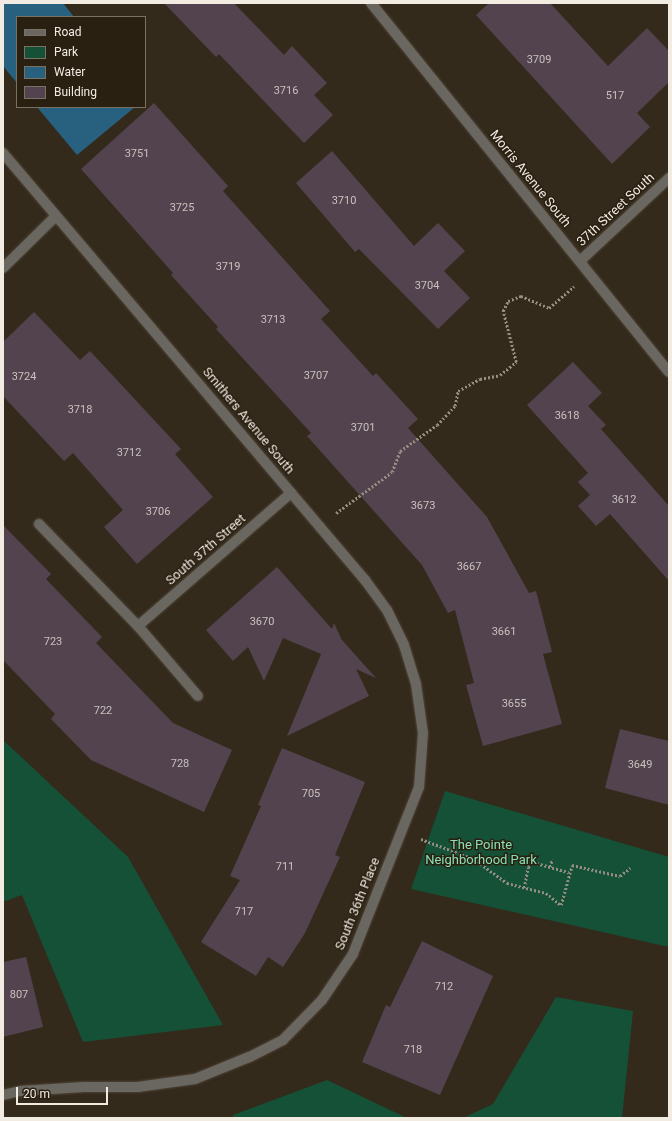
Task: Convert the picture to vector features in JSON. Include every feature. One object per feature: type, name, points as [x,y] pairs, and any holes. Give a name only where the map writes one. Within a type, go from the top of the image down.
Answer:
[{"type":"street","name":"Morris Avenue South","points":[[371,3],[669,372]]},
{"type":"street","name":"Smithers Avenue South","points":[[3,153],[292,493],[374,592],[387,610],[404,645],[416,684],[423,733]]},
{"type":"street","name":"37th Street South","points":[[580,261],[669,178]]},
{"type":"street","points":[[3,268],[56,216]]},
{"type":"street","name":"South 37th Street","points":[[138,626],[292,493]]},
{"type":"street","points":[[39,524],[138,626],[198,696]]},
{"type":"street","name":"South 36th Place","points":[[3,1095],[20,1091],[84,1087],[138,1087],[195,1079],[249,1057],[283,1040],[322,1000],[353,954],[419,787],[423,733]]},
{"type":"path","points":[[321,528],[344,505],[383,480],[392,472],[400,451],[437,425],[455,406],[458,391],[480,379],[500,375],[516,362],[503,311],[508,301],[521,296],[549,308],[577,283],[580,261]]},
{"type":"path","points":[[401,831],[469,857],[507,883],[546,892],[562,905],[568,872],[572,865],[620,876],[630,868]]},
{"type":"path","points":[[550,867],[552,859]]},
{"type":"path","points":[[524,888],[530,864],[537,863],[568,872]]},
{"type":"green space","points":[[3,740],[128,857],[223,1025],[83,1042],[22,895],[3,902]]},
{"type":"green space","name":"The Pointe Neighborhood Park","points":[[445,791],[669,857],[669,947],[411,889]]},
{"type":"green space","points":[[556,997],[633,1011],[622,1118],[463,1118],[493,1104]]},
{"type":"green space","points":[[327,1080],[407,1118],[233,1118],[233,1115]]},
{"type":"water","points":[[3,3],[63,3],[73,16],[16,16],[16,82],[3,66]]},
{"type":"water","points":[[38,108],[134,108],[77,155]]},
{"type":"building","points":[[164,3],[234,3],[284,55],[292,46],[327,83],[314,95],[333,115],[304,143],[219,54],[216,57]]},
{"type":"building","points":[[489,3],[550,3],[608,66],[647,28],[669,51],[669,82],[637,113],[650,127],[612,164],[476,15]]},
{"type":"building","points":[[154,103],[228,186],[223,191],[330,311],[321,319],[373,376],[376,373],[418,419],[408,428],[487,517],[529,593],[536,591],[552,652],[543,654],[562,724],[483,746],[466,685],[474,683],[455,610],[448,613],[422,565],[307,436],[311,433],[216,329],[218,327],[171,275],[173,273],[81,169]]},
{"type":"building","points":[[332,151],[414,246],[438,223],[465,251],[444,271],[470,298],[438,329],[359,249],[355,252],[296,183]]},
{"type":"building","points":[[34,312],[80,360],[90,351],[181,449],[175,454],[213,497],[137,564],[104,527],[123,510],[73,453],[64,461],[3,396],[3,342]]},
{"type":"building","points":[[573,362],[602,393],[588,406],[606,425],[601,429],[669,506],[669,581],[610,514],[596,526],[578,506],[590,495],[578,482],[588,473],[527,405]]},
{"type":"building","points":[[3,525],[51,574],[46,579],[102,637],[96,643],[173,723],[232,750],[204,812],[91,760],[51,719],[55,714],[3,660]]},
{"type":"building","points":[[277,567],[332,629],[334,623],[342,640],[376,678],[356,669],[369,696],[287,736],[321,654],[283,638],[264,681],[248,647],[233,661],[206,630]]},
{"type":"building","points":[[620,729],[669,741],[669,805],[605,788]]},
{"type":"building","points":[[282,748],[365,782],[335,855],[340,857],[305,933],[283,967],[268,957],[256,976],[201,942],[240,880],[230,876],[261,806],[258,805]]},
{"type":"building","points":[[422,941],[493,976],[440,1095],[362,1062],[386,1005],[390,1007]]},
{"type":"building","points":[[26,957],[43,1027],[3,1037],[3,962]]}]
